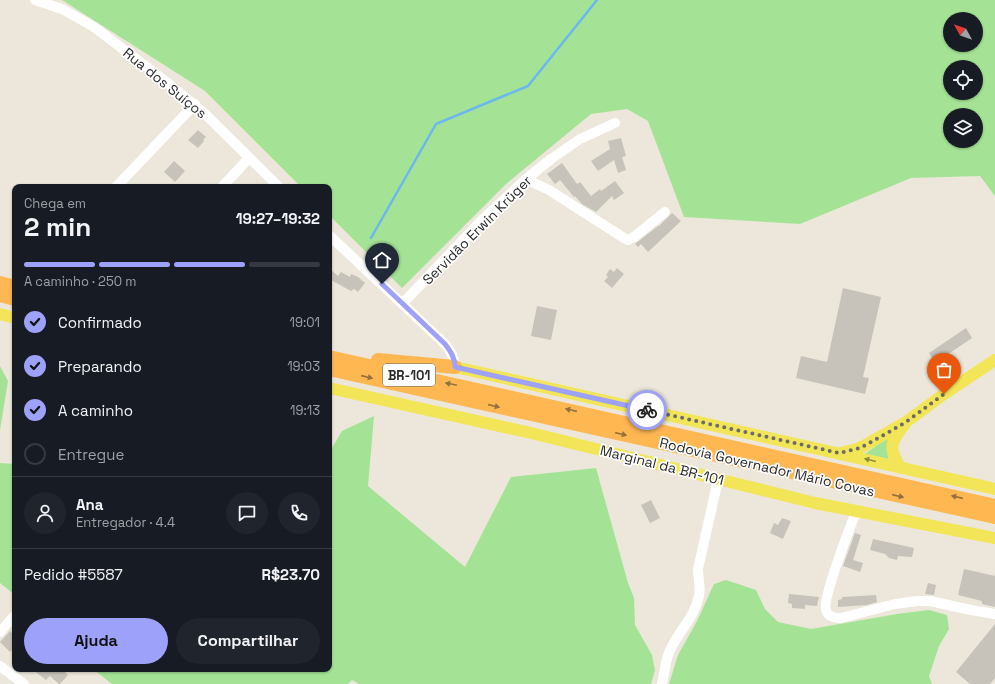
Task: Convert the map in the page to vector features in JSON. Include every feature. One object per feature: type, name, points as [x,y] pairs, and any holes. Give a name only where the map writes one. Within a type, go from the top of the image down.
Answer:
[{"type":"highway","points":[[0,283],[12,286]]},
{"type":"highway","points":[[0,295],[12,298]]},
{"type":"highway","points":[[332,356],[455,367]]},
{"type":"highway","name":"Rodovia Governador Mário Covas","points":[[332,357],[995,506]]},
{"type":"highway","name":"Rodovia Governador Mário Covas","points":[[332,370],[995,517]]},
{"type":"main road","points":[[0,314],[12,317]]},
{"type":"main road","points":[[839,453],[860,448],[906,422],[944,394],[995,360]]},
{"type":"main road","points":[[455,367],[995,489]]},
{"type":"main road","name":"Marginal da BR-101","points":[[332,389],[531,433],[718,480],[856,512],[995,538]]},
{"type":"main road","points":[[901,468],[893,455],[892,445],[896,435],[906,422]]},
{"type":"street","name":"Rua dos Suíços","points":[[35,0],[62,9],[94,27],[195,104],[276,184]]},
{"type":"street","points":[[119,184],[195,104]]},
{"type":"street","name":"Servidão Erwin Krüger","points":[[403,303],[481,222],[525,180],[551,159],[580,139],[615,123]]},
{"type":"street","points":[[225,184],[249,158]]},
{"type":"street","points":[[525,180],[549,190],[628,240],[634,237],[665,212]]},
{"type":"street","points":[[332,238],[445,344],[452,353],[455,360],[455,367]]},
{"type":"street","points":[[662,684],[670,648],[695,609],[699,598],[701,588],[698,577],[698,568],[718,480]]},
{"type":"street","points":[[856,512],[826,598],[825,608],[826,612],[830,616],[841,618],[895,604],[917,601],[995,614]]},
{"type":"street","points":[[0,632],[12,618]]},
{"type":"street","points":[[0,666],[24,684]]},
{"type":"green space","points":[[62,0],[995,0],[995,196],[980,176],[911,178],[800,224],[684,217],[648,121],[627,109],[591,114],[506,184],[402,288],[332,218],[332,184],[298,184],[205,91]]},
{"type":"green space","points":[[0,366],[8,381],[0,430]]},
{"type":"green space","points":[[374,416],[368,486],[465,567],[511,477],[596,468],[628,583],[634,598],[635,625],[652,655],[655,670],[651,684],[359,684],[352,680],[348,684],[112,684],[97,672],[332,672],[332,448],[342,431]]},
{"type":"green space","points":[[894,433],[889,447],[888,459],[862,456]]},
{"type":"green space","points":[[0,463],[12,464],[12,593],[0,583]]},
{"type":"green space","points":[[726,580],[756,590],[765,609],[778,622],[811,629],[929,610],[947,615],[949,629],[939,646],[929,676],[932,684],[669,684],[678,655],[697,621],[714,584]]},
{"type":"building","points":[[198,130],[206,137],[198,148],[188,140]]},
{"type":"building","points":[[621,138],[626,156],[622,157],[626,170],[618,173],[614,160],[598,171],[591,161],[610,149],[608,141]]},
{"type":"building","points":[[174,161],[185,171],[175,182],[164,172]]},
{"type":"building","points":[[562,163],[577,184],[580,182],[591,196],[615,181],[624,193],[614,200],[612,196],[596,212],[582,204],[575,196],[574,197],[560,180],[555,184],[547,174]]},
{"type":"building","points":[[672,213],[681,221],[648,252],[641,244],[638,247],[635,244],[659,226]]},
{"type":"building","points":[[617,268],[624,274],[612,288],[604,281],[608,277],[606,275],[610,269],[614,272]]},
{"type":"building","points":[[332,271],[338,276],[341,272],[350,277],[351,274],[358,277],[365,283],[358,292],[354,289],[351,291],[332,281]]},
{"type":"building","points":[[843,288],[881,297],[863,377],[869,378],[865,394],[796,378],[801,356],[827,362]]},
{"type":"building","points":[[537,306],[557,310],[551,340],[531,336]]},
{"type":"building","points":[[966,328],[972,338],[935,363],[929,353]]},
{"type":"building","points":[[651,500],[660,518],[650,523],[641,505]]},
{"type":"building","points":[[782,518],[791,521],[783,539],[770,533],[774,523],[778,525]]},
{"type":"building","points":[[855,533],[861,535],[853,560],[863,563],[860,572],[843,566]]},
{"type":"building","points":[[873,539],[914,548],[912,557],[898,556],[897,560],[889,558],[885,554],[870,550]]},
{"type":"building","points":[[964,569],[995,576],[995,607],[982,604],[982,601],[958,595]]},
{"type":"building","points":[[928,583],[936,585],[934,595],[925,594]]},
{"type":"building","points":[[789,594],[819,597],[817,606],[805,605],[805,609],[792,608],[792,604],[788,603]]},
{"type":"building","points":[[876,595],[877,602],[867,605],[838,607],[838,600],[842,599],[842,597]]},
{"type":"building","points":[[995,624],[995,678],[990,684],[970,684],[956,672]]},
{"type":"building","points":[[10,631],[12,633],[12,650],[10,652],[0,642]]},
{"type":"building","points":[[36,672],[65,672],[68,675],[60,684],[50,676],[46,680]]},
{"type":"waterway","points":[[371,238],[436,124],[528,86],[597,0]]},
{"type":"way so far","points":[[647,410],[839,453],[860,448],[882,436],[906,422],[944,394]]},
{"type":"route","points":[[382,284],[445,344],[452,353],[455,360],[455,367],[647,410]]}]
